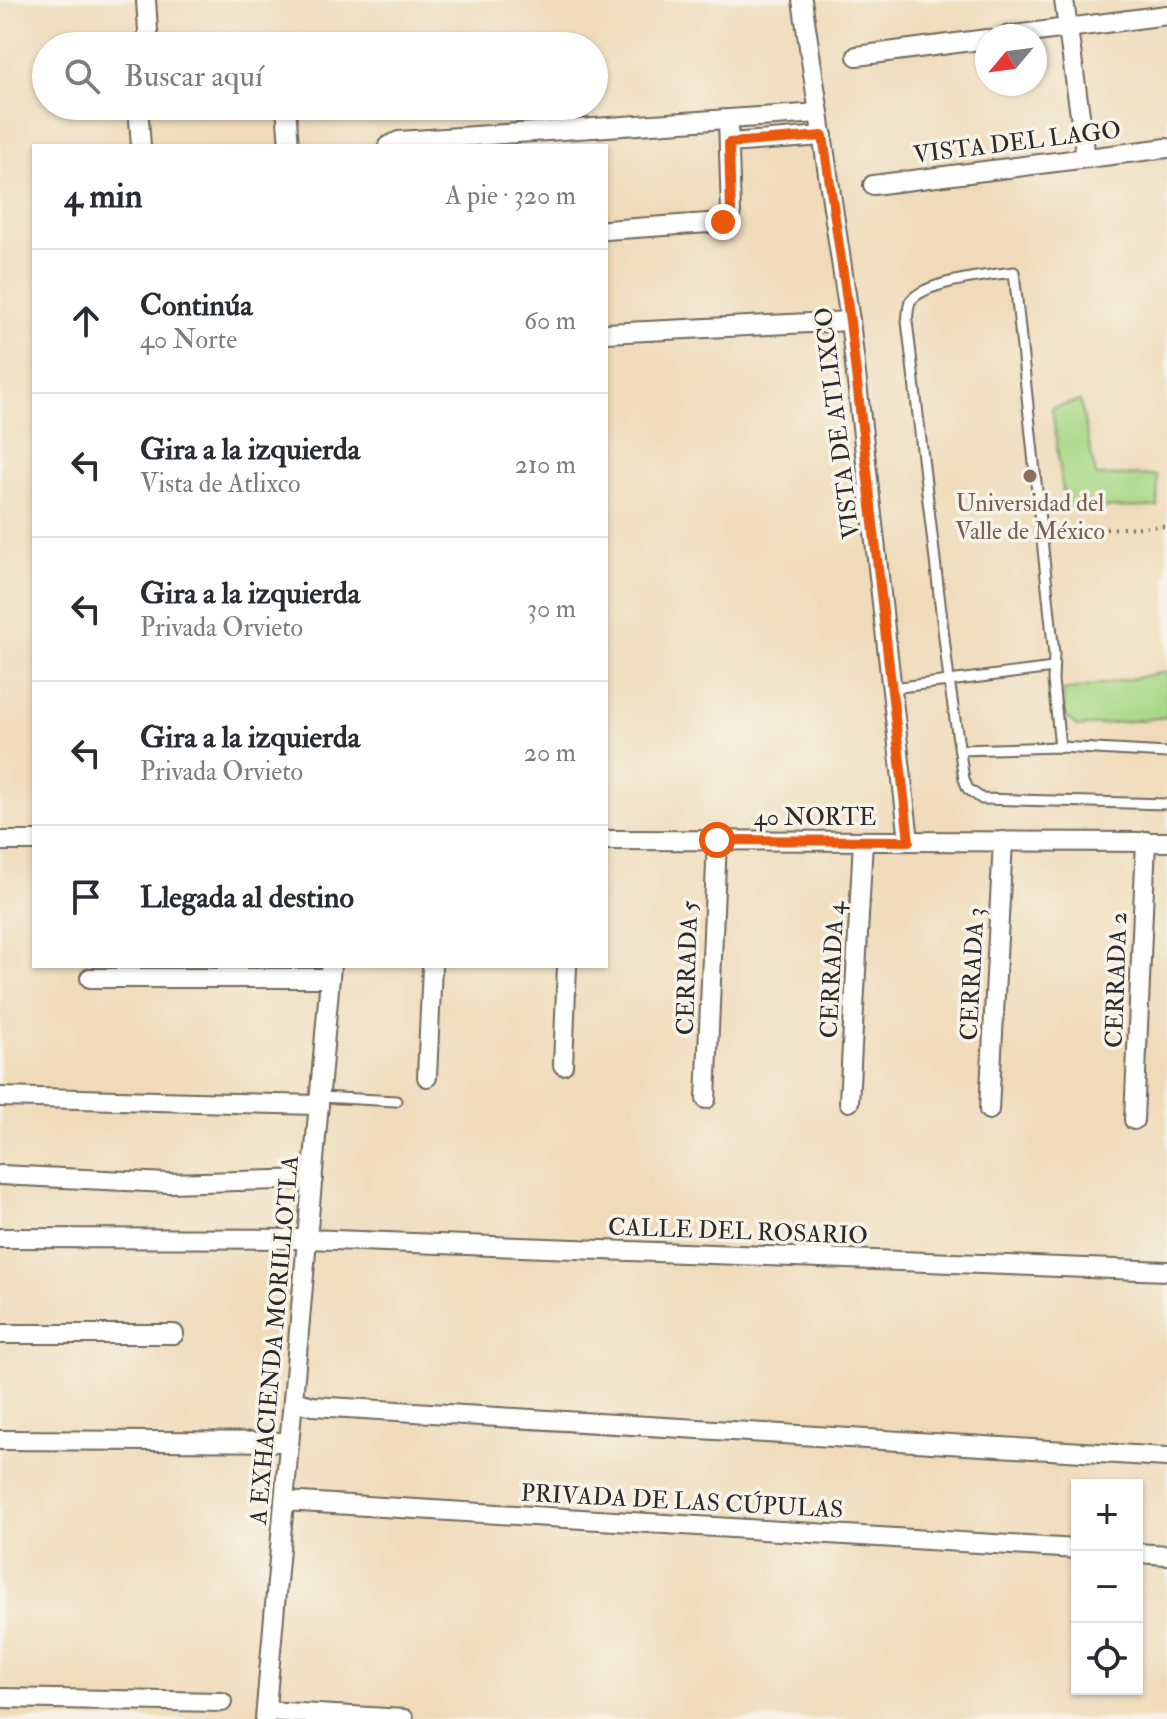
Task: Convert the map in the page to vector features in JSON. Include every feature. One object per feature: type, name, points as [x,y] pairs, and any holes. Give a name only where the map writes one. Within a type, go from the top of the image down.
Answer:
[{"type":"street","points":[[146,0],[148,32]]},
{"type":"street","name":"VISTA DE ATLIXCO","points":[[802,0],[850,321],[909,841]]},
{"type":"street","points":[[1064,0],[1086,158]]},
{"type":"street","points":[[1047,31],[1167,15]]},
{"type":"street","points":[[857,56],[975,41]]},
{"type":"street","points":[[392,144],[399,141],[819,113]]},
{"type":"street","points":[[139,120],[141,144]]},
{"type":"street","points":[[287,120],[289,144]]},
{"type":"street","points":[[608,230],[723,222],[729,219],[728,120]]},
{"type":"street","points":[[729,143],[823,136]]},
{"type":"street","name":"VISTA DEL LAGO","points":[[873,185],[1167,148]]},
{"type":"street","points":[[608,333],[850,321]]},
{"type":"street","name":"40 NORTE","points":[[608,840],[1167,842]]},
{"type":"street","name":"CERRADA 5","points":[[706,1099],[717,840]]},
{"type":"street","points":[[0,841],[32,841]]},
{"type":"street","name":"CERRADA 4","points":[[849,1102],[863,841]]},
{"type":"street","name":"CERRADA 3","points":[[989,1110],[1003,841]]},
{"type":"street","name":"CERRADA 2","points":[[1134,1120],[1146,841]]},
{"type":"street","points":[[427,1077],[432,968]]},
{"type":"street","points":[[563,1065],[567,968]]},
{"type":"street","points":[[90,978],[331,972]]},
{"type":"street","name":"A EXHACIENDA MORILLOTLA","points":[[265,1715],[331,972]]},
{"type":"street","points":[[0,1097],[319,1101]]},
{"type":"street","points":[[0,1175],[168,1183],[313,1179]]},
{"type":"street","name":"CALLE DEL ROSARIO","points":[[0,1238],[307,1239],[1167,1271]]},
{"type":"street","points":[[0,1334],[174,1334]]},
{"type":"street","points":[[293,1401],[313,1406],[1167,1457]]},
{"type":"street","points":[[0,1440],[289,1442]]},
{"type":"street","name":"PRIVADA DE LAS CÚPULAS","points":[[284,1501],[1071,1549]]},
{"type":"street","points":[[1143,1553],[1167,1555]]},
{"type":"street","points":[[0,1698],[222,1702]]},
{"type":"street","points":[[265,1715],[404,1719]]},
{"type":"lane","points":[[1060,747],[1054,654],[1014,272],[963,278],[921,293],[910,302],[907,321],[949,680],[968,789],[982,799],[1167,804]]},
{"type":"lane","points":[[892,688],[1053,668]]},
{"type":"lane","points":[[960,750],[1060,747],[1167,753]]},
{"type":"lane","points":[[319,1101],[396,1101]]},
{"type":"path","points":[[1041,532],[1167,526]]},
{"type":"green space","points":[[1080,401],[1096,476],[1157,475],[1158,507],[1065,508],[1052,408]]},
{"type":"green space","points":[[1167,672],[1167,717],[1077,727],[1065,715],[1063,691]]},
{"type":"place","name":"Universidad del Valle de México","points":[[1030,476]]},
{"type":"route","points":[[717,840],[909,841],[850,321],[823,136],[729,143],[731,213],[729,219],[723,222]]}]
